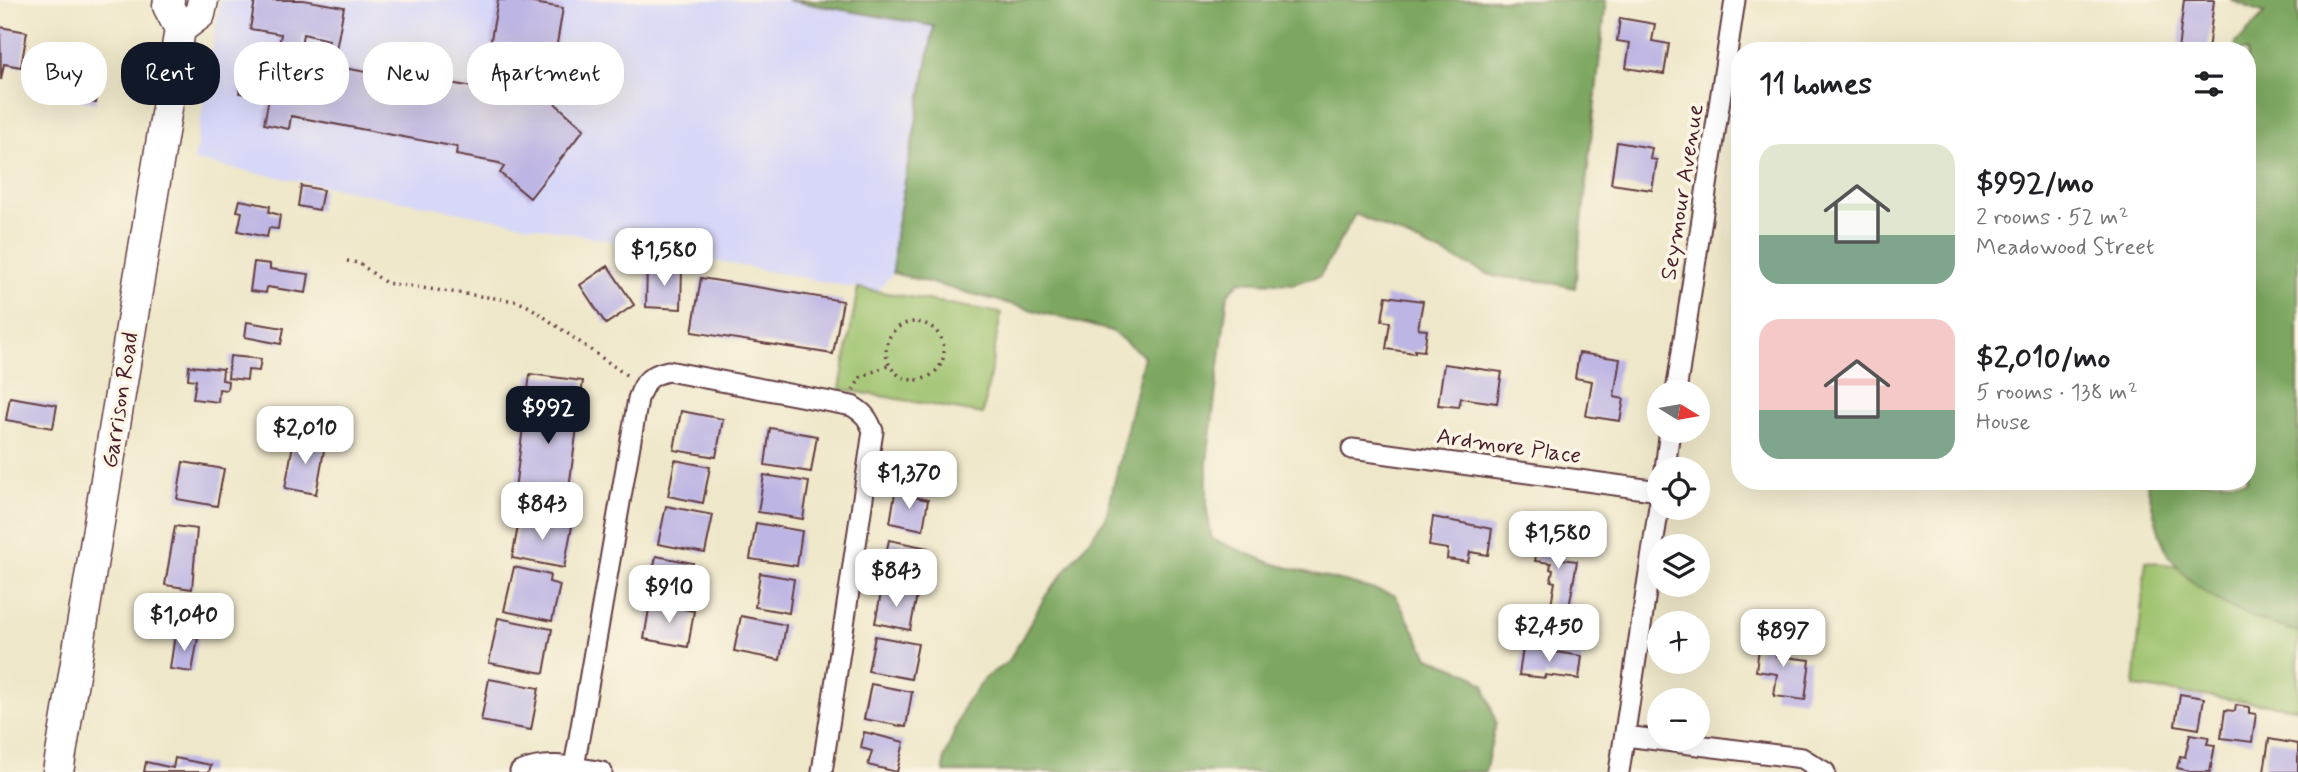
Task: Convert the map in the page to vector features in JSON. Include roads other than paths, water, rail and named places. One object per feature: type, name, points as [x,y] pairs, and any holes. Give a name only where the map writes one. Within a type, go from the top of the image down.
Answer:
[{"type":"main road","points":[[169,0],[168,6],[180,29],[200,15],[203,0]]},
{"type":"main road","name":"Garrison Road","points":[[58,772],[180,29]]},
{"type":"street","name":"Seymour Avenue","points":[[1678,380],[1735,0]]},
{"type":"street","points":[[574,767],[631,429],[642,386],[655,374],[668,371],[847,405],[864,412],[869,421],[873,432],[822,772]]},
{"type":"street","name":"Ardmore Place","points":[[1352,449],[1647,489]]},
{"type":"street","points":[[1619,772],[1657,520]]},
{"type":"street","points":[[1625,736],[1802,758],[1825,772]]},
{"type":"street","points":[[520,772],[542,766],[574,767],[602,772]]}]
